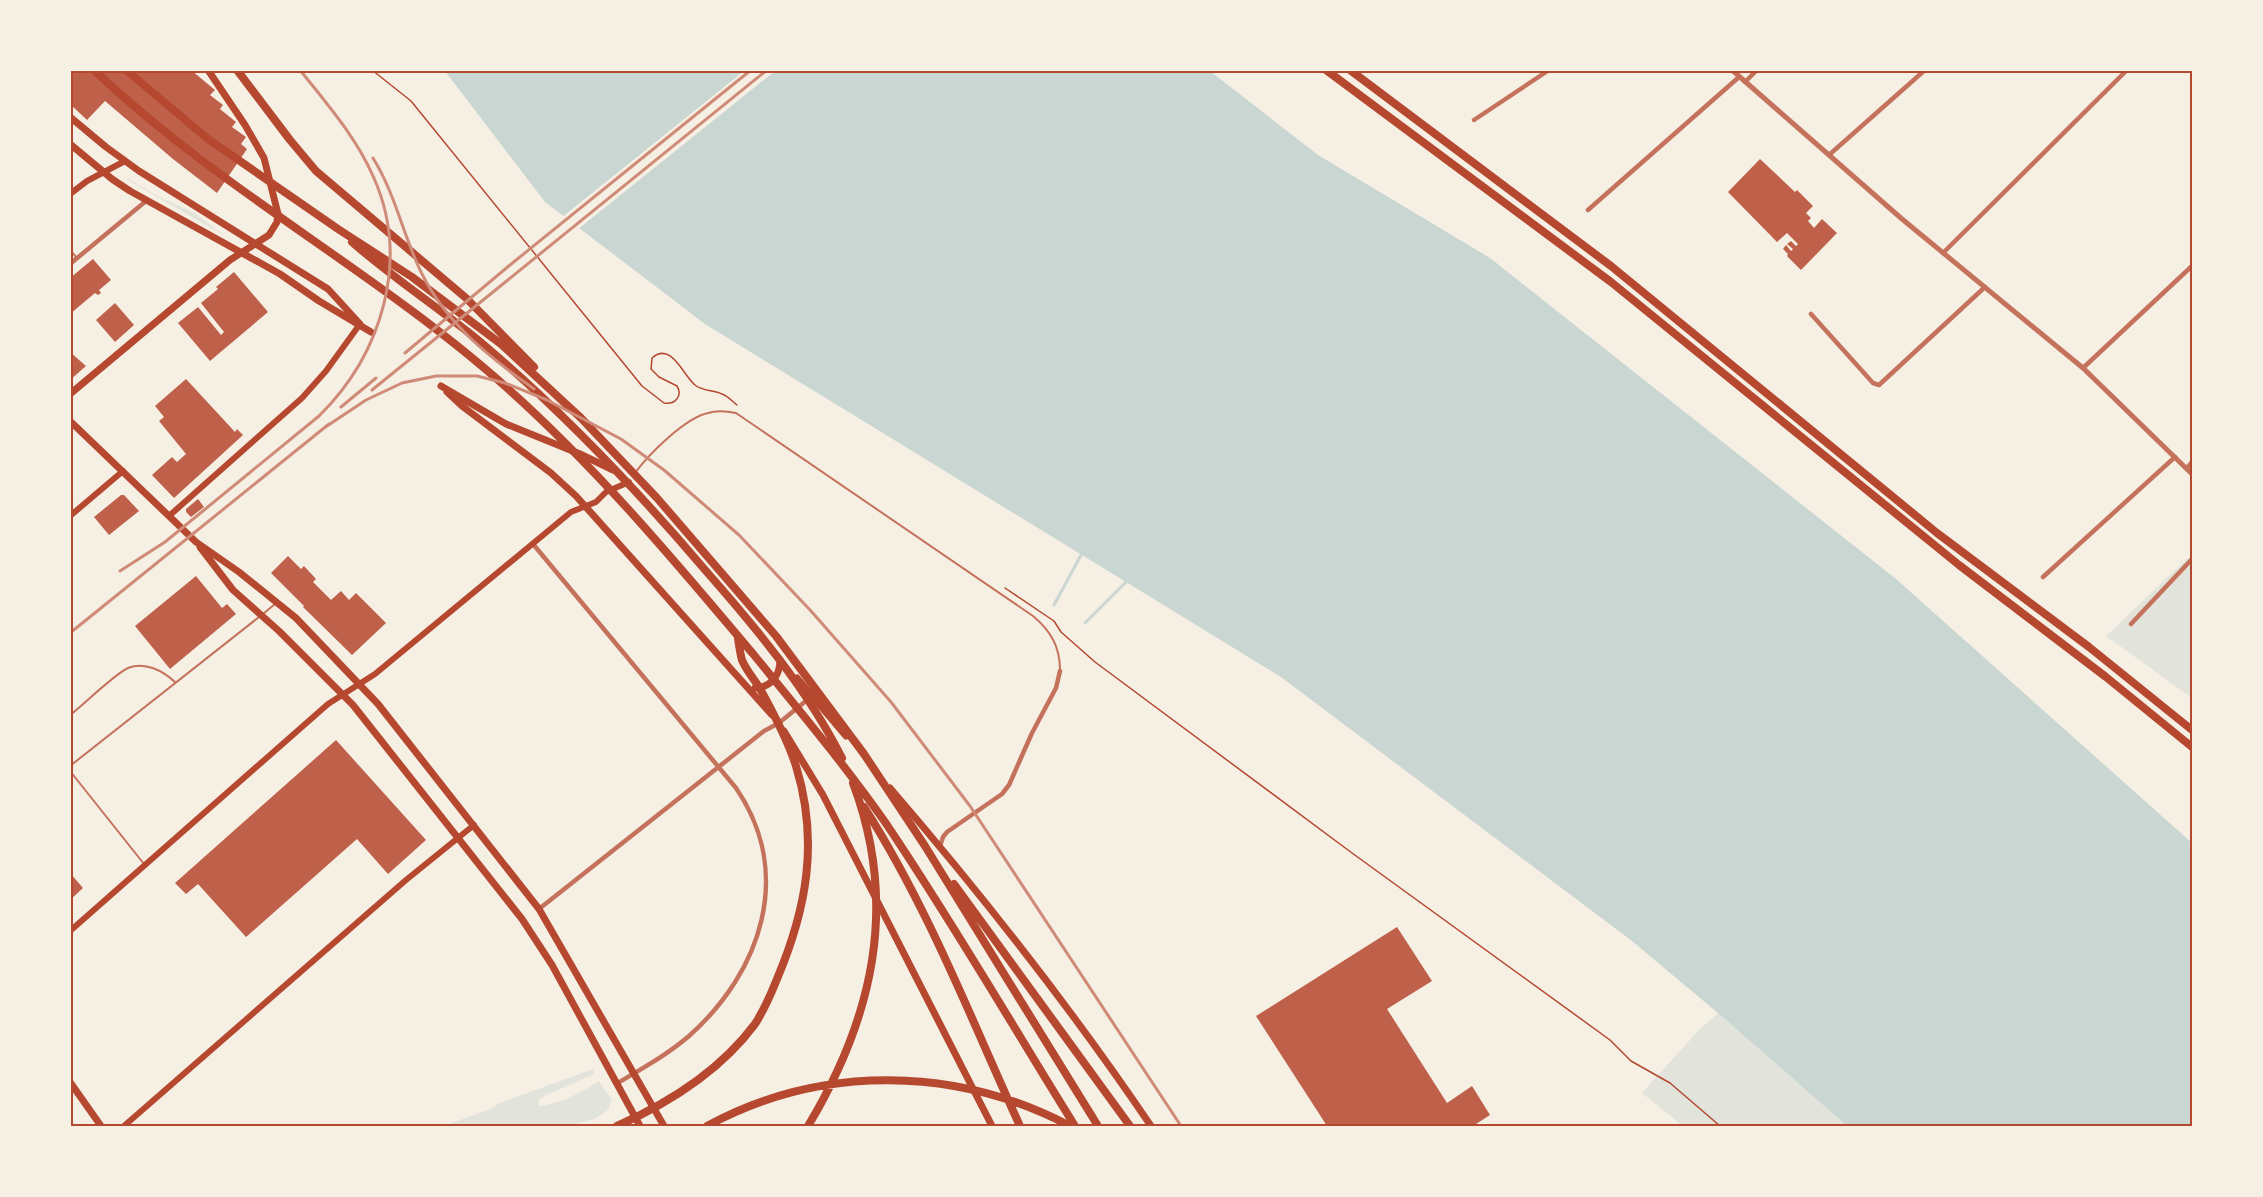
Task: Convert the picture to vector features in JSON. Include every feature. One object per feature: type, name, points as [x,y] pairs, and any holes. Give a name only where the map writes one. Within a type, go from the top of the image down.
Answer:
[{"type":"highway","points":[[94,70],[132,106],[176,142],[416,315],[502,384],[607,485],[737,634],[884,821],[1075,1126]]},
{"type":"highway","points":[[126,70],[208,139],[338,230],[382,256],[472,320],[555,393],[645,485],[753,607],[842,723],[984,933],[1130,1126]]},
{"type":"highway","points":[[237,70],[316,171],[480,311],[524,355],[555,393]]},
{"type":"highway","points":[[1326,70],[1611,282],[1959,565],[2106,677],[2193,747]]},
{"type":"highway","points":[[1350,70],[1611,266],[1937,533],[2098,654],[2193,730]]},
{"type":"highway","points":[[338,230],[380,266],[485,346],[568,422],[619,474],[693,556],[761,637],[795,682],[836,747],[851,777],[864,815],[871,851],[876,917],[871,967],[861,1012],[837,1075],[808,1126]]},
{"type":"highway","points":[[617,1126],[652,1111],[699,1079],[721,1060],[755,1023],[786,961],[802,909],[808,855],[801,784],[783,733],[742,661],[737,634]]},
{"type":"highway","points":[[817,733],[902,869],[1020,1126]]},
{"type":"highway","points":[[984,933],[1098,1126]]},
{"type":"highway","points":[[707,1126],[752,1105],[785,1094],[824,1086],[879,1080],[934,1082],[990,1094],[1040,1112],[1070,1126]]},
{"type":"main road","points":[[70,394],[240,253],[269,235],[278,218],[264,158],[208,70]]},
{"type":"main road","points":[[70,117],[125,161],[328,289],[360,324]]},
{"type":"main road","points":[[70,144],[104,172],[146,201],[280,274],[319,301],[371,332]]},
{"type":"main road","points":[[70,194],[87,181],[125,161]]},
{"type":"main road","points":[[170,516],[302,398],[326,371],[360,324]]},
{"type":"main road","points":[[992,1126],[823,795],[792,741],[585,506],[551,472],[462,406],[441,386],[498,420],[608,467],[629,483],[663,516],[940,846],[1024,950],[1151,1126]]},
{"type":"main road","points":[[70,421],[170,516],[196,542],[227,583],[343,694],[522,919],[543,950],[640,1126]]},
{"type":"main road","points":[[70,516],[123,471]]},
{"type":"main road","points":[[70,931],[328,704],[375,674],[571,512],[596,502],[606,492],[629,483]]},
{"type":"main road","points":[[196,542],[278,602],[360,683],[474,825],[539,909],[664,1126]]},
{"type":"main road","points":[[746,687],[761,688],[773,681],[780,669],[778,654]]},
{"type":"main road","points":[[124,1126],[406,880],[474,825]]},
{"type":"main road","points":[[70,1082],[101,1126]]},
{"type":"street","points":[[1474,120],[1549,70]]},
{"type":"street","points":[[1732,70],[1943,254],[2083,368],[2193,474]]},
{"type":"street","points":[[1745,82],[1757,70]]},
{"type":"street","points":[[1829,154],[1925,70]]},
{"type":"street","points":[[1943,254],[2127,70]]},
{"type":"street","points":[[1588,210],[1739,77]]},
{"type":"street","points":[[70,264],[146,201]]},
{"type":"street","points":[[2083,368],[2193,266]]},
{"type":"street","points":[[1811,314],[1873,383],[1879,385],[1985,287]]},
{"type":"street","points":[[2043,577],[2175,457]]},
{"type":"street","points":[[2187,468],[2193,462]]},
{"type":"street","points":[[533,544],[719,767],[744,800],[762,841],[767,876],[762,919],[744,966],[730,989],[698,1028],[674,1048],[616,1084]]},
{"type":"street","points":[[2131,624],[2193,559]]},
{"type":"street","points":[[940,846],[947,832],[1002,794],[1009,786],[1029,739],[1056,688],[1060,671]]},
{"type":"street","points":[[539,909],[764,731],[812,696]]},
{"type":"lane","points":[[70,250],[77,258]]},
{"type":"lane","points":[[629,483],[653,452],[699,416],[709,412],[736,413],[1033,616],[1054,640],[1059,655],[1060,671]]},
{"type":"lane","points":[[70,766],[278,602]]},
{"type":"lane","points":[[70,715],[128,668],[140,666],[156,669],[176,682]]},
{"type":"lane","points":[[70,771],[146,866]]},
{"type":"path","points":[[372,70],[411,101],[634,377],[660,401],[667,404],[672,403],[679,394],[675,384],[656,376],[651,369],[652,358],[661,353],[673,358],[696,386],[725,395],[738,406],[738,410]]},
{"type":"path","points":[[1005,588],[1054,621],[1061,632],[1095,662],[1352,853],[1610,1040],[1631,1061],[1670,1083],[1720,1126]]},
{"type":"shaded area","points":[[445,71],[1210,71],[1318,155],[1490,258],[1896,579],[2192,843],[2192,1126],[1847,1126],[1632,941],[1281,677],[705,324],[545,202]]},
{"type":"shaded area","points":[[126,179],[161,198],[193,212],[225,236]]},
{"type":"shaded area","points":[[2192,554],[2192,698],[2106,636]]},
{"type":"shaded area","points":[[1718,1013],[1847,1126],[1683,1126],[1642,1093],[1699,1030]]},
{"type":"shaded area","points":[[593,1069],[594,1074],[546,1095],[539,1100],[538,1106],[570,1097],[599,1081],[612,1100],[608,1110],[595,1119],[567,1126],[444,1126],[493,1108],[497,1104]]},
{"type":"pier","points":[[744,71],[775,71],[577,230],[561,218]]},
{"type":"building","points":[[70,70],[191,70],[215,90],[210,95],[223,105],[220,109],[236,122],[232,127],[246,137],[241,144],[247,149],[217,193],[105,101],[87,120],[70,104]]},
{"type":"building","points":[[1760,159],[1813,206],[1806,213],[1811,218],[1808,221],[1814,228],[1822,219],[1837,233],[1801,270],[1783,249],[1786,245],[1791,251],[1793,249],[1787,244],[1791,241],[1796,246],[1798,244],[1787,233],[1777,242],[1728,192]]},
{"type":"building","points":[[93,259],[111,280],[99,290],[101,293],[98,295],[95,293],[70,314],[70,278]]},
{"type":"building","points":[[234,272],[268,312],[210,361],[178,323],[198,307],[221,335],[224,332],[201,303]]},
{"type":"building","points":[[115,303],[134,325],[115,342],[96,320]]},
{"type":"building","points":[[70,352],[86,366],[70,380]]},
{"type":"building","points":[[186,379],[235,432],[237,429],[243,435],[174,498],[152,475],[172,457],[177,462],[186,454],[159,421],[164,417],[155,406]]},
{"type":"building","points":[[124,495],[139,511],[109,535],[94,517]]},
{"type":"building","points":[[198,499],[204,507],[191,517],[186,509]]},
{"type":"building","points":[[288,556],[301,569],[304,566],[316,579],[313,582],[331,600],[341,591],[349,600],[356,593],[386,623],[352,655],[271,573]]},
{"type":"building","points":[[196,576],[222,608],[227,604],[236,614],[170,669],[135,626]]},
{"type":"building","points":[[336,740],[426,840],[388,874],[357,839],[246,937],[198,884],[186,894],[175,883]]},
{"type":"building","points":[[70,873],[83,888],[70,900]]},
{"type":"building","points":[[1397,927],[1432,981],[1387,1009],[1447,1103],[1472,1086],[1490,1115],[1476,1124],[1477,1126],[1327,1126],[1256,1016]]},
{"type":"waterway","points":[[1054,605],[1081,555]]},
{"type":"waterway","points":[[1085,623],[1126,582]]},
{"type":"railway","points":[[120,571],[165,542],[319,416],[341,391],[359,364],[374,335],[384,304],[389,272],[389,240],[384,208],[373,176],[358,148],[300,70]]},
{"type":"railway","points":[[405,353],[751,70]]},
{"type":"railway","points":[[372,390],[767,70]]},
{"type":"railway","points":[[373,158],[388,186],[415,260],[432,292],[470,338],[534,389]]},
{"type":"railway","points":[[324,428],[366,400],[402,383],[436,376],[477,376],[505,383],[547,400],[621,439],[664,470],[739,535],[811,611],[891,702],[970,806],[1181,1126]]},
{"type":"railway","points":[[341,407],[376,378]]},
{"type":"railway","points":[[70,633],[329,424]]}]
